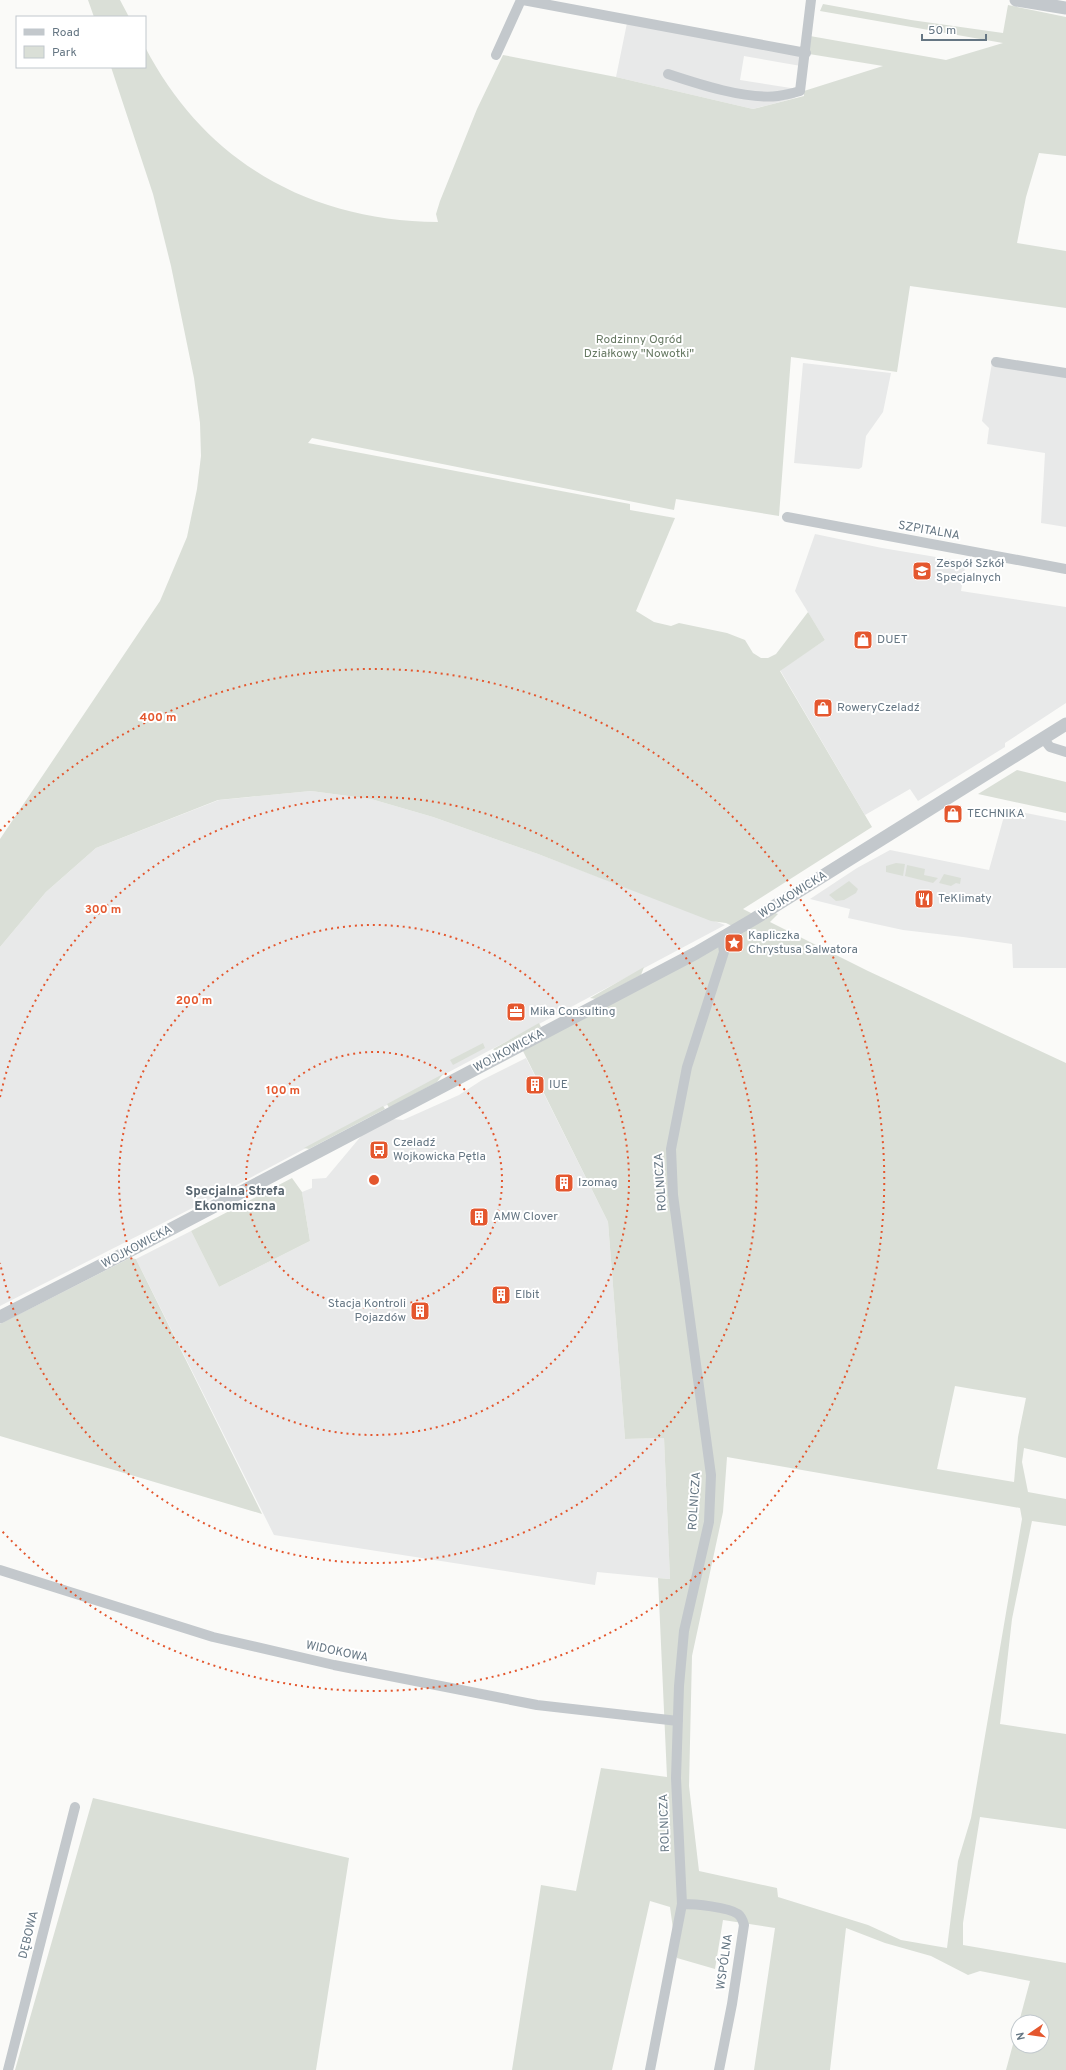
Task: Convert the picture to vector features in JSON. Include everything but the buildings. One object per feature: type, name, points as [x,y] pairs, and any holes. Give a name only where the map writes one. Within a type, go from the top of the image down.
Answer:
[{"type":"street","points":[[496,55],[522,0],[806,53]]},
{"type":"street","points":[[668,74],[710,87],[746,94],[777,96],[800,91],[806,53],[811,0]]},
{"type":"street","points":[[1016,0],[1066,8]]},
{"type":"street","points":[[996,362],[1066,373]]},
{"type":"street","name":"SZPITALNA","points":[[787,517],[1066,569]]},
{"type":"street","name":"WOJKOWICKA","points":[[0,1317],[302,1161],[722,938],[1066,724]]},
{"type":"street","points":[[1043,738],[1050,747],[1066,752]]},
{"type":"street","name":"ROLNICZA","points":[[650,2070],[682,1904],[677,1824],[678,1721],[684,1631],[709,1522],[711,1475],[673,1195],[671,1149],[687,1067],[724,952],[722,938]]},
{"type":"street","name":"WIDOKOWA","points":[[0,1570],[213,1637],[334,1665],[537,1705],[678,1721]]},
{"type":"street","name":"DĘBOWA","points":[[8,2070],[75,1806]]},
{"type":"street","name":"WSPÓLNA","points":[[682,1904],[728,1910],[738,1914],[744,1925],[732,2004],[719,2070]]},
{"type":"shaded area","points":[[627,23],[802,55],[801,66],[744,56],[740,80],[797,89],[795,98],[753,109],[616,77]]},
{"type":"shaded area","points":[[993,357],[1066,369],[1066,527],[1041,523],[1045,453],[987,444],[989,428],[982,421]]},
{"type":"shaded area","points":[[803,363],[891,373],[883,412],[866,436],[862,467],[859,469],[794,463]]},
{"type":"shaded area","points":[[815,534],[882,548],[966,562],[961,591],[1066,607],[1066,703],[1005,743],[1005,747],[918,801],[910,789],[865,815],[780,670],[825,640],[795,591]]},
{"type":"shaded area","points":[[311,791],[371,799],[433,817],[538,854],[725,925],[216,1196],[0,1306],[0,947],[46,892],[96,848],[219,800]]},
{"type":"shaded area","points":[[1006,809],[1066,821],[1066,968],[1013,968],[1012,944],[903,930],[848,918],[850,909],[810,899],[857,868],[890,850],[989,870]]},
{"type":"shaded area","points":[[526,1058],[608,1222],[625,1439],[664,1438],[670,1579],[597,1572],[595,1585],[274,1535],[136,1259],[191,1231],[219,1287],[310,1241],[302,1192],[312,1188],[312,1179],[326,1178],[372,1123],[392,1119],[403,1120],[459,1095],[482,1080]]},
{"type":"green space","points":[[88,0],[120,0],[128,16],[94,16]]},
{"type":"green space","name":"Rodzinny Ogród Działkowy \"Nowotki\"","points":[[823,4],[911,20],[1003,33],[1008,5],[1066,17],[1066,156],[1039,153],[1026,197],[1017,243],[1066,251],[1066,308],[910,286],[897,372],[791,357],[779,516],[676,499],[674,510],[312,438],[308,443],[630,504],[630,510],[675,518],[636,611],[654,622],[671,626],[679,623],[727,633],[745,640],[753,653],[761,658],[768,658],[776,654],[808,612],[825,640],[780,671],[872,827],[743,909],[765,920],[775,913],[778,914],[770,922],[868,971],[1066,1063],[1066,1458],[1024,1448],[1022,1462],[1028,1492],[1066,1499],[1066,1526],[1032,1521],[1012,1619],[1000,1724],[1066,1734],[1066,1829],[980,1817],[963,1923],[963,1945],[1066,1963],[1066,2070],[1006,2070],[1010,2054],[1050,2054],[1050,2014],[1021,2014],[1030,1981],[980,1971],[968,1975],[931,1956],[885,1943],[846,1928],[830,2070],[754,2070],[775,1928],[723,1920],[715,1969],[677,1958],[670,1907],[650,1901],[612,2070],[512,2070],[541,1885],[576,1891],[601,1768],[667,1777],[658,1578],[670,1579],[664,1438],[625,1439],[608,1222],[520,1045],[744,932],[726,923],[711,921],[538,854],[433,817],[371,799],[311,791],[218,800],[96,848],[46,892],[0,947],[0,839],[160,601],[187,537],[197,489],[201,456],[200,423],[194,378],[171,266],[153,194],[111,68],[146,68],[146,49],[170,87],[198,123],[230,153],[266,177],[304,197],[346,210],[391,219],[438,222],[436,214],[440,201],[477,109],[503,55],[616,77],[753,109],[804,96],[804,91],[883,66],[809,54],[810,36],[946,60],[1003,43],[820,11]],"holes":[[[955,1386],[1026,1398],[1018,1437],[1014,1482],[937,1469]],[[727,1457],[1020,1508],[1022,1519],[971,1818],[958,1861],[947,1948],[901,1940],[868,1925],[778,1897],[777,1888],[699,1871],[689,1786],[692,1656],[723,1512]]]},
{"type":"green space","points":[[1017,770],[1066,782],[1066,813],[978,794]]},
{"type":"green space","points":[[896,863],[905,864],[903,876],[886,872],[886,866]]},
{"type":"green space","points":[[907,865],[925,869],[924,875],[938,878],[933,883],[905,876]]},
{"type":"green space","points":[[944,874],[961,878],[960,884],[956,883],[951,886],[939,883]]},
{"type":"green space","points":[[849,881],[858,889],[856,893],[844,900],[836,901],[829,895]]},
{"type":"green space","points":[[644,967],[641,975],[596,999],[590,998]]},
{"type":"green space","points":[[539,1023],[541,1027],[495,1051],[493,1049]]},
{"type":"green space","points":[[483,1043],[485,1048],[453,1065],[450,1060]]},
{"type":"green space","points":[[443,1074],[437,1082],[389,1108],[387,1104]]},
{"type":"green space","points":[[383,1106],[385,1109],[309,1149],[304,1148]]},
{"type":"green space","points":[[292,1178],[302,1192],[310,1241],[219,1287],[191,1231]]},
{"type":"green space","points":[[130,1258],[136,1259],[262,1514],[0,1436],[0,1324]]},
{"type":"green space","points":[[93,1798],[349,1858],[316,2070],[15,2070]]},
{"type":"place","name":"Zespół Szkół Specjalnych","points":[[922,571]]},
{"type":"place","name":"DUET","points":[[863,640]]},
{"type":"place","name":"RoweryCzeladź","points":[[823,708]]},
{"type":"place","name":"TECHNIKA","points":[[953,814]]},
{"type":"place","name":"TeKlimaty","points":[[924,899]]},
{"type":"place","name":"Kapliczka Chrystusa Salwatora","points":[[734,943]]},
{"type":"place","name":"Mika Consulting","points":[[516,1012]]},
{"type":"place","name":"IUE","points":[[535,1085]]},
{"type":"place","name":"Czeladź Wojkowicka Pętla","points":[[379,1150]]},
{"type":"place","name":"Izomag","points":[[564,1183]]},
{"type":"place","name":"AMW Clover","points":[[479,1217]]},
{"type":"place","name":"Elbit","points":[[501,1295]]},
{"type":"place","name":"Stacja Kontroli Pojazdów","points":[[420,1311]]},
{"type":"district","name":"Specjalna Strefa Ekonomiczna","points":[[235,1200]]}]
